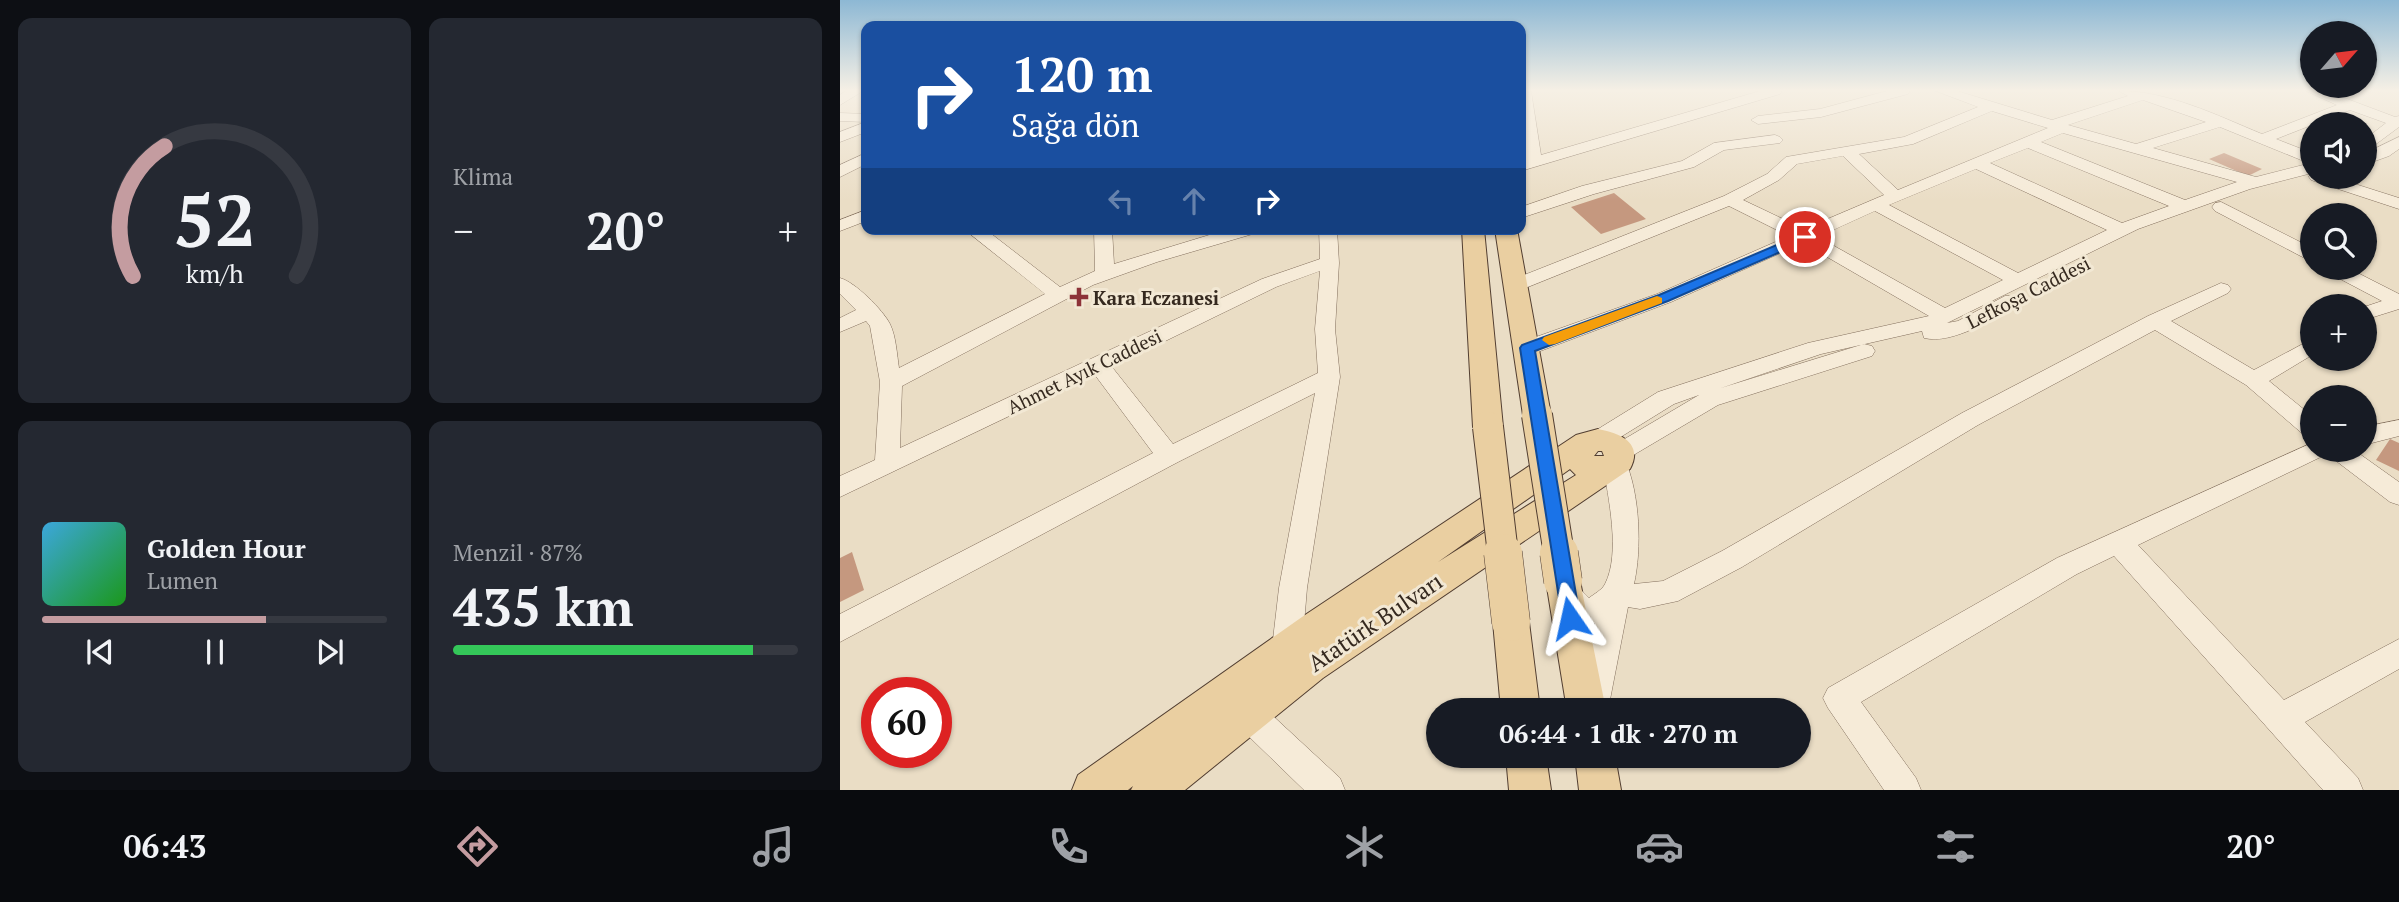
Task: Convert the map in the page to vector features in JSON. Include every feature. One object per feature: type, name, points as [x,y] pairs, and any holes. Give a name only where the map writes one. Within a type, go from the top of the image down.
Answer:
[{"type":"main road","points":[[1473,235],[1488,427],[1520,698]]},
{"type":"main road","points":[[1507,235],[1565,588],[1588,698]]},
{"type":"main road","points":[[1093,790],[1287,648],[1606,454]]},
{"type":"main road","name":"Atatürk Bulvarı","points":[[1152,790],[1310,666],[1606,454]]},
{"type":"main road","points":[[1528,768],[1530,790]]},
{"type":"main road","points":[[1597,768],[1600,790]]},
{"type":"street","points":[[1526,140],[1527,165],[1654,128]]},
{"type":"street","points":[[1765,128],[1792,160]]},
{"type":"street","points":[[1516,285],[1730,201],[1773,177],[1792,160],[1908,141],[1940,128]]},
{"type":"street","points":[[1527,348],[1664,298],[1876,205],[1978,164],[2054,128]]},
{"type":"street","points":[[2064,128],[2280,189]]},
{"type":"street","points":[[2139,148],[2202,128]]},
{"type":"street","points":[[2235,128],[2262,139],[2300,163]]},
{"type":"street","points":[[2262,139],[2291,128]]},
{"type":"street","points":[[840,137],[861,129]]},
{"type":"street","points":[[1526,211],[1588,190],[1688,164],[1720,146],[1775,140]]},
{"type":"street","points":[[2027,142],[2185,206]]},
{"type":"street","points":[[2377,155],[2399,142]]},
{"type":"street","points":[[1848,152],[1896,197]]},
{"type":"street","points":[[2383,153],[2399,159]]},
{"type":"street","points":[[840,172],[861,161]]},
{"type":"street","points":[[1978,164],[2122,230]]},
{"type":"street","points":[[1593,698],[1626,557],[1623,509],[1606,454],[1666,398],[1816,348],[1933,322],[2122,230],[2256,182],[2300,174]]},
{"type":"street","name":"Lefkoşa Caddesi","points":[[1606,454],[1710,399],[1895,342],[1964,326],[2143,235],[2280,189],[2300,179]]},
{"type":"street","points":[[2359,189],[2399,204]]},
{"type":"street","points":[[1730,201],[1805,237],[1944,316]]},
{"type":"street","points":[[1876,205],[2018,281]]},
{"type":"street","points":[[2221,207],[2300,250]]},
{"type":"street","points":[[840,212],[861,216]]},
{"type":"street","points":[[840,226],[861,217]]},
{"type":"street","points":[[981,235],[1058,295]]},
{"type":"street","points":[[1103,235],[1105,274]]},
{"type":"street","points":[[891,382],[1058,295],[1105,274],[1229,235]]},
{"type":"street","points":[[1287,648],[1293,588],[1329,377],[1325,330],[1330,263],[1328,235]]},
{"type":"street","name":"Ahmet Ayık Caddesi","points":[[840,487],[1269,283],[1317,265],[1330,263]]},
{"type":"street","points":[[2357,280],[2399,302]]},
{"type":"street","points":[[840,284],[855,296],[880,325],[891,382],[887,466]]},
{"type":"street","points":[[1565,588],[1582,611],[1594,611],[1617,593],[1640,597],[1668,592],[1970,419],[2221,289]]},
{"type":"street","points":[[2377,310],[2399,302]]},
{"type":"street","points":[[840,326],[869,313]]},
{"type":"street","points":[[2155,321],[2254,380],[2300,419]]},
{"type":"street","points":[[2254,380],[2300,352]]},
{"type":"street","points":[[1098,365],[1169,456]]},
{"type":"street","points":[[840,629],[1169,456],[1329,377]]},
{"type":"street","points":[[2377,433],[2399,428]]},
{"type":"street","points":[[1904,790],[1839,698],[2067,566],[2300,458]]},
{"type":"street","points":[[2354,462],[2399,495]]},
{"type":"street","points":[[2118,542],[2346,790]]},
{"type":"street","points":[[2281,718],[2399,653]]},
{"type":"street","points":[[1248,714],[1325,788]]},
{"type":"building","points":[[2224,153],[2262,169],[2248,176],[2209,159]]},
{"type":"building","points":[[1614,193],[1646,219],[1601,234],[1571,207]]},
{"type":"building","points":[[2390,439],[2399,443],[2399,471],[2377,458]]},
{"type":"building","points":[[852,552],[864,590],[840,602],[840,558]]},
{"type":"slow traffic","points":[[1549,340],[1657,301]]},
{"type":"place","name":"Kara Eczanesi","points":[[1079,297]]},
{"type":"route","points":[[1570,618],[1527,348],[1664,298],[1805,237]]}]
